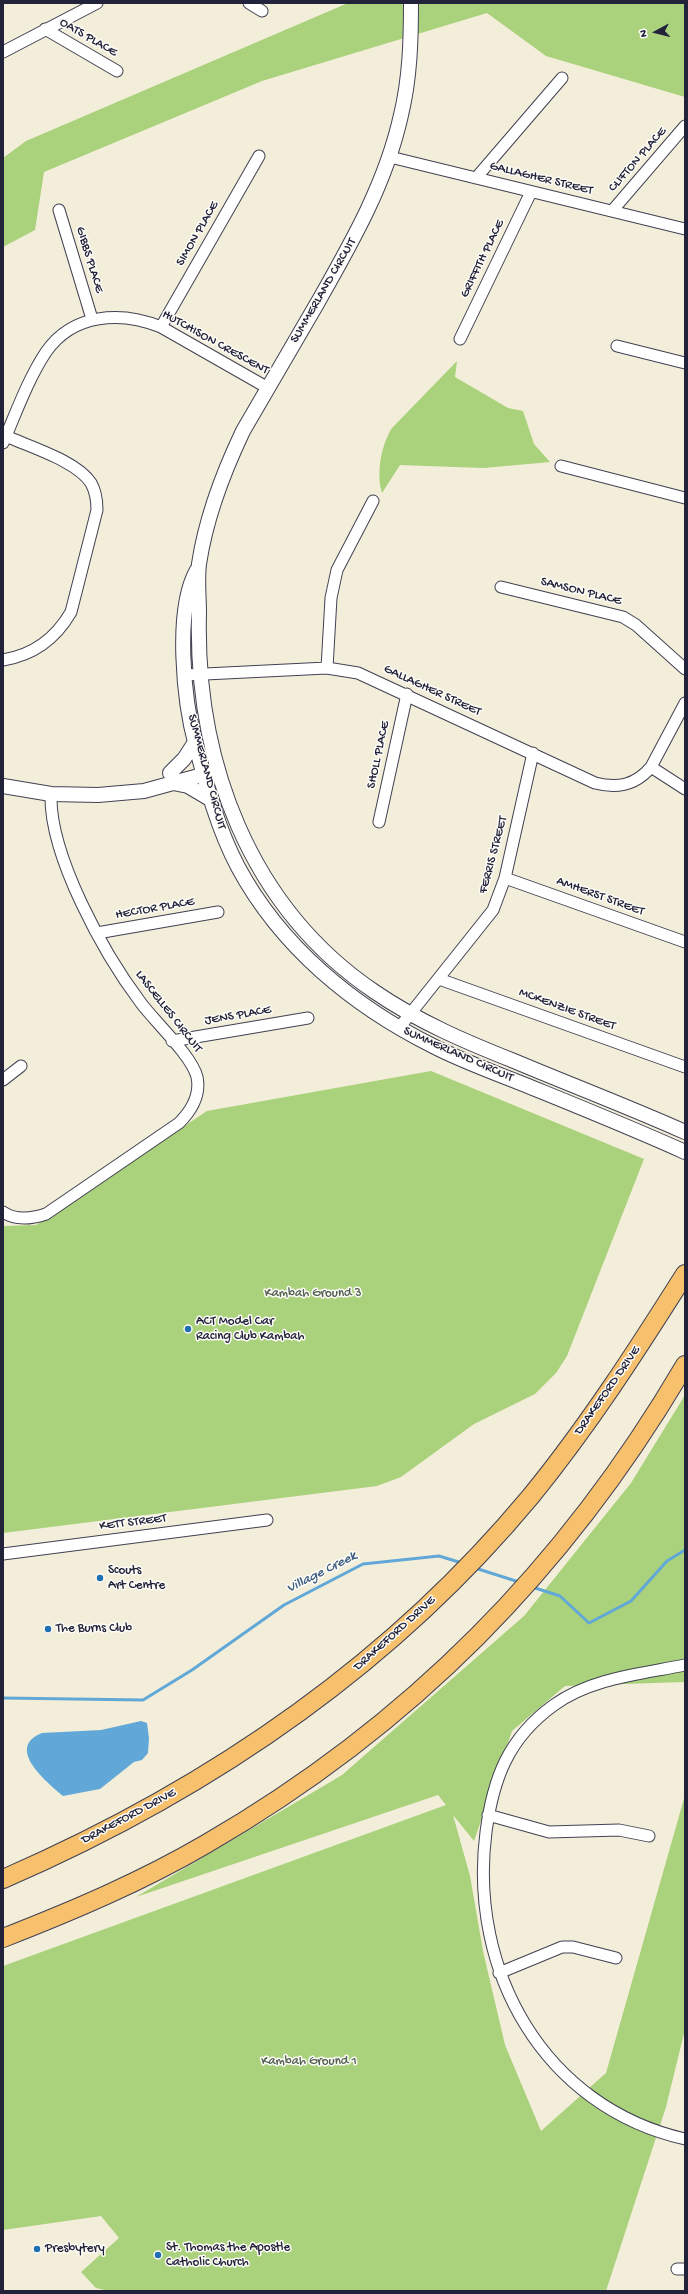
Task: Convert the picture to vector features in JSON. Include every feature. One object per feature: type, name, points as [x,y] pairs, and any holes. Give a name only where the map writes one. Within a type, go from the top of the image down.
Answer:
[{"type":"highway","name":"DRAKEFORD DRIVE","points":[[3,1879],[40,1863],[172,1796],[256,1743],[300,1713],[352,1673],[400,1632],[445,1590],[483,1550],[531,1495],[577,1435],[640,1344],[685,1274]]},
{"type":"highway","points":[[3,1938],[61,1915],[130,1884],[204,1846],[263,1810],[334,1762],[389,1718],[447,1668],[512,1602],[548,1560],[614,1475],[685,1365]]},
{"type":"street","points":[[3,52],[97,3]]},
{"type":"street","points":[[249,3],[262,11]]},
{"type":"street","name":"SUMMERLAND CIRCUIT","points":[[411,3],[409,70],[402,114],[390,157],[375,196],[353,240],[243,431],[227,464],[211,509],[199,566],[188,591],[185,675],[191,727],[210,799],[222,834],[238,867],[258,899],[280,929],[306,957],[336,985],[400,1028],[454,1055],[685,1152]]},
{"type":"street","name":"OATS PLACE","points":[[46,29],[118,71]]},
{"type":"street","points":[[476,178],[562,78]]},
{"type":"street","name":"CLIFTON PLACE","points":[[612,211],[685,126]]},
{"type":"street","name":"SIMON PLACE","points":[[161,327],[259,156]]},
{"type":"street","name":"GALLAGHER STREET","points":[[390,157],[685,230]]},
{"type":"street","name":"GRIFFITH PLACE","points":[[460,339],[531,192]]},
{"type":"street","name":"GIBBS PLACE","points":[[58,210],[92,319]]},
{"type":"street","name":"HUTCHISON CRESCENT","points":[[4,439],[46,351],[64,334],[92,319],[128,317],[145,320],[161,327],[268,388]]},
{"type":"street","points":[[617,346],[685,363]]},
{"type":"street","points":[[3,660],[20,656],[37,649],[63,626],[71,612],[97,510],[96,497],[92,485],[78,470],[4,439]]},
{"type":"street","points":[[561,466],[685,498]]},
{"type":"street","points":[[327,668],[332,593],[335,576],[373,501]]},
{"type":"street","name":"SUMMERLAND CIRCUIT","points":[[199,566],[200,674],[207,722],[227,800],[244,842],[263,876],[285,909],[312,939],[342,967],[375,992],[411,1014],[461,1040],[685,1132]]},
{"type":"street","name":"SAMSON PLACE","points":[[501,587],[623,617],[636,625],[685,669]]},
{"type":"street","name":"GALLAGHER STREET","points":[[185,675],[327,668],[358,673],[607,786],[620,786],[633,783],[644,776],[651,767],[685,703]]},
{"type":"street","name":"SHOLL PLACE","points":[[379,822],[407,694]]},
{"type":"street","points":[[171,778],[195,742]]},
{"type":"street","name":"FERRIS STREET","points":[[400,1028],[487,920],[493,910],[505,878],[533,753]]},
{"type":"street","points":[[3,786],[51,794],[98,794],[144,790],[171,778],[218,765]]},
{"type":"street","points":[[651,767],[685,789]]},
{"type":"street","points":[[171,778],[210,799]]},
{"type":"street","name":"LASCELLES CIRCUIT","points":[[3,1212],[16,1218],[28,1219],[46,1214],[179,1123],[192,1107],[197,1095],[198,1082],[191,1064],[140,1002],[97,932],[72,882],[51,820],[51,794]]},
{"type":"street","name":"AMHERST STREET","points":[[505,878],[685,942]]},
{"type":"street","name":"HECTOR PLACE","points":[[97,932],[218,912]]},
{"type":"street","name":"MCKENZIE STREET","points":[[439,979],[685,1067]]},
{"type":"street","name":"JENS PLACE","points":[[172,1041],[308,1018]]},
{"type":"street","points":[[3,1080],[21,1066]]},
{"type":"street","name":"KETT STREET","points":[[3,1554],[267,1520]]},
{"type":"street","points":[[685,1665],[589,1686],[553,1706],[528,1728],[507,1755],[498,1775],[488,1815],[482,1881],[487,1929],[499,1973],[517,2013],[534,2039],[577,2086],[626,2118],[667,2135],[685,2139]]},
{"type":"street","points":[[488,1815],[548,1832],[619,1830],[649,1836]]},
{"type":"street","points":[[499,1973],[562,1947],[573,1947],[616,1958]]},
{"type":"green space","points":[[348,3],[685,3],[685,97],[546,56],[487,13],[262,81],[44,172],[35,230],[3,247],[3,158],[26,141]]},
{"type":"green space","points":[[457,361],[455,377],[508,408],[523,411],[534,444],[550,462],[484,468],[400,465],[382,493],[379,477],[382,451],[388,435],[392,428]]},
{"type":"green space","name":"Kambah Ground 3","points":[[431,1071],[644,1159],[567,1356],[556,1373],[535,1394],[474,1424],[401,1477],[377,1486],[3,1533],[3,1226],[36,1225],[207,1111]]},
{"type":"green space","name":"Kambah Ground 1","points":[[685,1395],[685,1682],[565,1686],[512,1731],[474,1841],[453,1815],[470,1876],[483,1951],[505,2045],[541,2131],[606,2073],[685,1795],[685,2029],[666,2107],[606,2291],[109,2291],[96,2288],[81,2272],[119,2238],[101,2216],[3,2230],[3,1966],[446,1805],[438,1795],[136,1897],[342,1775],[524,1616],[631,1483]]},
{"type":"water","points":[[141,1721],[147,1723],[149,1738],[148,1753],[142,1760],[134,1762],[100,1789],[63,1796],[40,1774],[28,1756],[27,1747],[31,1739],[42,1733],[101,1730]]},
{"type":"waterway","name":"Village Creek","points":[[532,1587],[560,1596],[589,1623],[631,1601],[667,1561],[685,1550]]},
{"type":"waterway","name":"Village Creek","points":[[3,1698],[143,1700],[192,1670],[284,1605],[363,1564],[439,1556],[462,1563]]},
{"type":"waterway","name":"Village Creek","points":[[475,1568],[519,1582]]},
{"type":"place","name":"ACT Model Car Racing Club Kambah","points":[[188,1329]]},
{"type":"place","name":"Scouts Art Centre","points":[[100,1578]]},
{"type":"place","name":"The Burns Club","points":[[48,1629]]},
{"type":"place","name":"Presbytery","points":[[37,2249]]},
{"type":"place","name":"St. Thomas the Apostle Catholic Church","points":[[158,2255]]}]
